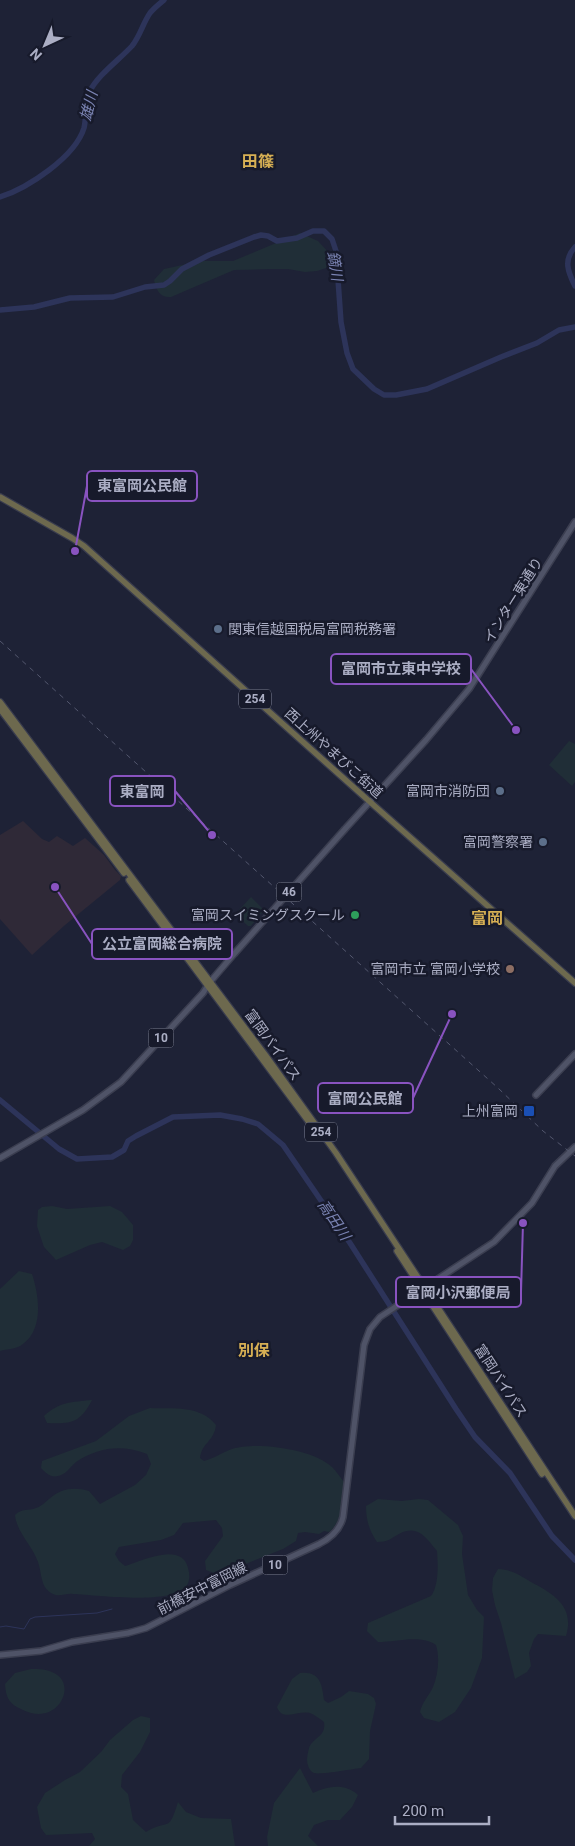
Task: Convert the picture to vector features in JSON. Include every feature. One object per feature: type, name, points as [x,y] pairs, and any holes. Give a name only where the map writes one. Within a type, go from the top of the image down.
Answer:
[{"type":"highway","name":"西上州やまびこ街道","points":[[0,497],[84,546],[369,802],[575,983]]},
{"type":"highway","name":"富岡バイパス","points":[[0,702],[209,984]]},
{"type":"highway","name":"富岡バイパス","points":[[0,709],[336,1152],[575,1522]]},
{"type":"highway","name":"富岡バイパス","points":[[423,1289],[575,1516]]},
{"type":"main road","name":"インター東通り","points":[[369,802],[426,740],[469,689],[575,522]]},
{"type":"main road","name":"46","points":[[209,984],[369,802]]},
{"type":"main road","name":"10","points":[[0,1158],[83,1110],[122,1082],[209,984]]},
{"type":"main road","points":[[536,1095],[575,1054]]},
{"type":"main road","name":"10","points":[[423,1289],[496,1241],[532,1203],[555,1166],[575,1147]]},
{"type":"main road","name":"前橋安中富岡線","points":[[0,1655],[41,1651],[72,1642],[128,1633],[146,1628],[230,1585],[319,1544],[331,1536],[340,1527],[345,1509],[365,1340],[370,1329],[380,1317],[423,1289]]},
{"type":"shaded area","points":[[300,233],[318,241],[332,256],[326,268],[305,272],[288,269],[234,270],[171,297],[161,295],[156,287],[154,280],[164,269],[201,261],[233,261]]},
{"type":"shaded area","points":[[569,741],[575,744],[575,782],[572,786],[549,765]]},
{"type":"shaded area","points":[[23,821],[42,839],[49,842],[57,836],[73,846],[85,838],[104,855],[121,876],[120,880],[32,955],[0,919],[0,835]]},
{"type":"shaded area","points":[[251,897],[264,910],[251,926],[248,926],[236,913]]},
{"type":"shaded area","points":[[52,1206],[67,1209],[110,1206],[122,1212],[133,1225],[133,1240],[130,1246],[123,1250],[102,1242],[90,1245],[56,1260],[44,1247],[37,1226],[38,1210],[42,1207]]},
{"type":"shaded area","points":[[19,1271],[32,1274],[38,1301],[37,1321],[30,1338],[21,1346],[0,1351],[0,1289]]},
{"type":"shaded area","points":[[92,1400],[79,1418],[69,1422],[47,1423],[44,1416],[60,1405]]},
{"type":"shaded area","points":[[150,1408],[186,1409],[202,1414],[210,1419],[216,1425],[213,1435],[201,1453],[200,1458],[204,1461],[232,1449],[269,1446],[299,1451],[323,1461],[332,1467],[344,1482],[340,1515],[334,1527],[329,1532],[324,1531],[319,1534],[298,1533],[296,1541],[283,1549],[243,1565],[227,1574],[216,1574],[206,1570],[205,1561],[223,1536],[222,1528],[216,1520],[183,1523],[174,1535],[161,1540],[119,1547],[115,1554],[125,1566],[160,1555],[170,1554],[178,1556],[184,1560],[189,1576],[186,1587],[178,1593],[165,1596],[132,1598],[70,1594],[57,1595],[51,1593],[43,1583],[38,1562],[19,1528],[15,1515],[23,1510],[38,1507],[54,1495],[68,1489],[89,1491],[100,1504],[135,1485],[146,1475],[151,1464],[147,1454],[120,1448],[102,1450],[84,1457],[58,1476],[52,1476],[41,1468],[42,1461],[96,1441],[129,1416]]},
{"type":"shaded area","points":[[378,1499],[402,1501],[428,1500],[458,1525],[463,1536],[462,1554],[468,1595],[477,1610],[484,1617],[482,1658],[471,1688],[455,1712],[439,1722],[424,1718],[420,1712],[436,1677],[438,1661],[436,1645],[416,1639],[378,1642],[367,1631],[368,1623],[431,1596],[434,1591],[437,1575],[437,1551],[421,1534],[406,1531],[386,1541],[377,1542],[368,1525],[366,1506]]},
{"type":"shaded area","points":[[498,1569],[516,1573],[547,1591],[565,1609],[568,1617],[566,1636],[538,1634],[529,1653],[531,1666],[527,1672],[515,1679],[492,1590],[493,1578]]},
{"type":"shaded area","points":[[31,1669],[46,1670],[61,1678],[64,1694],[61,1702],[55,1709],[46,1713],[35,1714],[14,1705],[7,1697],[5,1684],[15,1673]]},
{"type":"shaded area","points":[[300,1673],[316,1676],[321,1684],[324,1700],[328,1703],[349,1691],[368,1694],[374,1698],[376,1704],[370,1731],[369,1759],[361,1768],[330,1773],[314,1773],[310,1769],[307,1759],[309,1749],[311,1744],[323,1732],[324,1722],[316,1716],[305,1712],[286,1715],[279,1711],[277,1707],[292,1679]]},
{"type":"shaded area","points":[[141,1716],[150,1718],[150,1732],[140,1752],[122,1775],[121,1787],[128,1794],[133,1820],[146,1832],[167,1824],[172,1818],[178,1802],[186,1812],[201,1818],[231,1819],[235,1846],[89,1846],[95,1839],[92,1833],[46,1835],[41,1828],[37,1807],[45,1793],[80,1772],[101,1752],[110,1740],[133,1720]]},
{"type":"shaded area","points":[[300,1768],[313,1793],[342,1787],[358,1795],[352,1807],[340,1820],[328,1820],[314,1825],[308,1836],[318,1846],[268,1846],[267,1837],[274,1803]]},
{"type":"waterway","name":"雄川","points":[[0,197],[37,179],[71,150],[84,128],[87,100],[90,91],[103,73],[132,46],[150,13],[164,0]]},
{"type":"waterway","name":"鏑川","points":[[0,310],[34,307],[70,298],[113,297],[145,287],[164,285],[182,269],[209,255],[254,237],[268,236],[277,241],[297,238],[313,231],[324,231],[332,239],[336,251],[341,322],[347,353],[353,369],[374,389],[384,395],[396,395],[427,389],[537,343],[559,330],[575,327]]},
{"type":"waterway","points":[[575,247],[568,261],[570,276],[575,286]]},
{"type":"waterway","name":"高田川","points":[[0,1100],[59,1149],[77,1159],[112,1157],[124,1150],[128,1141],[173,1117],[220,1115],[258,1124],[283,1145],[350,1243],[475,1437],[510,1473],[552,1536],[575,1560]]},
{"type":"waterway","points":[[0,1627],[24,1629],[30,1619],[35,1617],[97,1613],[112,1609]]},
{"type":"railway","points":[[0,641],[498,1088],[543,1131],[575,1156]]},
{"type":"place","name":"東富岡公民館","points":[[75,551]]},
{"type":"place","name":"関東信越国税局富岡税務署","points":[[218,629]]},
{"type":"place","name":"富岡市立東中学校","points":[[516,730]]},
{"type":"place","name":"富岡市消防団","points":[[500,791]]},
{"type":"place","name":"東富岡","points":[[212,835]]},
{"type":"place","name":"富岡警察署","points":[[543,842]]},
{"type":"place","name":"公立富岡総合病院","points":[[55,887]]},
{"type":"place","name":"富岡スイミングスクール","points":[[355,915]]},
{"type":"place","name":"富岡市立 富岡小学校","points":[[510,969]]},
{"type":"place","name":"富岡公民館","points":[[452,1014]]},
{"type":"place","name":"上州富岡","points":[[529,1111]]},
{"type":"place","name":"富岡小沢郵便局","points":[[523,1223]]},
{"type":"district","name":"田篠","points":[[258,161]]},
{"type":"district","name":"富岡","points":[[487,918]]},
{"type":"district","name":"別保","points":[[254,1350]]}]
